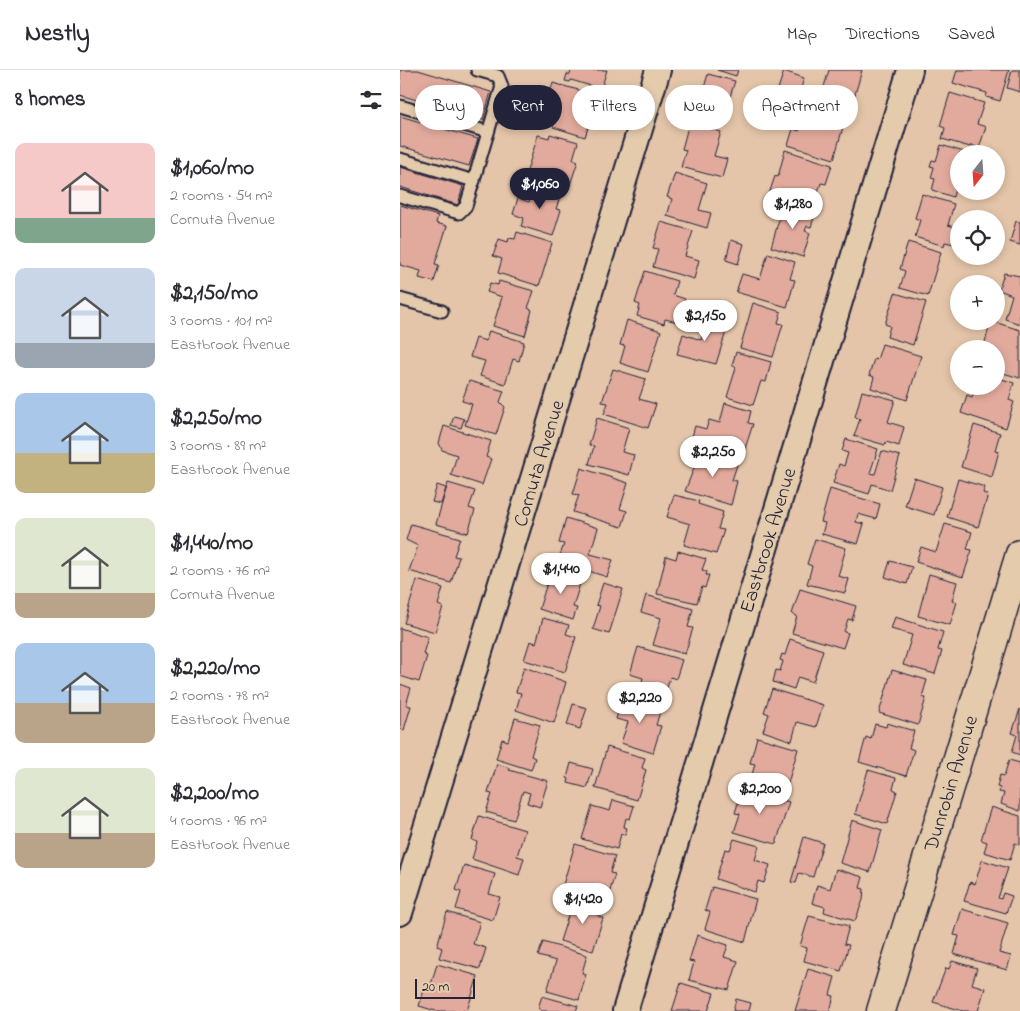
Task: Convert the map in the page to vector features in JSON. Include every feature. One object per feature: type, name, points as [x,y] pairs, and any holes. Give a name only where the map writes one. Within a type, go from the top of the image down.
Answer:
[{"type":"street","name":"Cornuta Avenue","points":[[400,913],[658,70]]},
{"type":"street","name":"Eastbrook Avenue","points":[[625,1011],[910,70]]},
{"type":"street","name":"Dunrobin Avenue","points":[[881,1011],[1020,554]]},
{"type":"lane","points":[[400,196],[459,213],[466,206],[502,86],[498,76],[476,70]]},
{"type":"lane","points":[[400,106],[488,132]]},
{"type":"lane","points":[[400,159],[474,181]]},
{"type":"lane","points":[[400,299],[442,311]]},
{"type":"building","points":[[400,70],[418,70],[468,85],[415,85],[415,100],[400,95]]},
{"type":"building","points":[[571,70],[607,70],[602,85],[588,85],[571,80],[570,82],[565,81],[567,74],[570,75]]},
{"type":"building","points":[[717,70],[738,70],[736,76]]},
{"type":"building","points":[[829,70],[862,70],[858,85],[824,85]]},
{"type":"building","points":[[957,70],[1009,70],[1000,101],[986,97],[987,93],[953,83]]},
{"type":"building","points":[[1012,70],[1020,70],[1020,92],[1007,88]]},
{"type":"building","points":[[784,71],[804,78],[802,85],[779,85]]},
{"type":"building","points":[[708,74],[735,81],[733,87],[733,85],[705,85]]},
{"type":"building","points":[[562,85],[572,88],[572,130],[587,130],[585,137],[562,130]]},
{"type":"building","points":[[483,90],[491,92],[483,120]]},
{"type":"building","points":[[950,93],[984,103],[977,124],[986,127],[980,145],[963,145],[942,139],[945,128],[940,126]]},
{"type":"building","points":[[400,116],[415,120],[415,130],[447,130],[478,139],[469,166],[400,146]]},
{"type":"building","points":[[687,130],[714,130],[721,132],[714,156],[727,159],[722,178],[681,167],[686,150],[682,149]]},
{"type":"building","points":[[793,130],[842,130],[834,159],[788,145]]},
{"type":"building","points":[[550,134],[578,142],[573,159],[578,161],[569,188],[526,174],[538,135],[549,138]]},
{"type":"building","points":[[941,145],[950,148],[950,196],[932,190],[935,179],[931,178],[934,167],[930,166],[932,160],[936,161]]},
{"type":"building","points":[[785,150],[832,165],[826,184],[821,183],[813,208],[769,194],[775,176],[778,177]]},
{"type":"building","points":[[400,167],[463,186],[458,205],[400,187]]},
{"type":"building","points":[[675,173],[707,183],[699,210],[711,213],[707,228],[667,216],[672,199],[667,197]]},
{"type":"building","points":[[535,183],[562,191],[556,209],[561,210],[553,236],[521,226],[524,218],[513,214],[518,198],[529,202]]},
{"type":"building","points":[[922,194],[954,204],[952,210],[950,210],[948,225],[950,226],[950,243],[945,242],[944,246],[915,237],[920,220],[915,218]]},
{"type":"building","points":[[791,204],[816,211],[811,227],[807,226],[805,231],[810,233],[803,257],[771,247],[783,206],[790,208]]},
{"type":"building","points":[[400,205],[438,216],[436,223],[447,226],[435,264],[439,265],[434,282],[419,278],[421,271],[400,265]]},
{"type":"building","points":[[1016,221],[1020,222],[1020,245],[1010,242]]},
{"type":"building","points":[[661,222],[693,231],[685,256],[699,260],[694,279],[653,267],[658,249],[653,248]]},
{"type":"building","points":[[517,232],[552,243],[539,286],[498,273],[502,259],[493,256],[499,239],[508,242],[509,238],[515,239]]},
{"type":"building","points":[[731,240],[744,244],[738,264],[726,260]]},
{"type":"building","points":[[908,242],[941,252],[928,296],[900,288],[905,271],[900,269]]},
{"type":"building","points":[[768,253],[795,262],[790,279],[795,280],[787,307],[736,292],[742,274],[760,279]]},
{"type":"building","points":[[645,271],[677,281],[673,295],[685,299],[678,322],[665,319],[664,324],[637,316],[640,305],[635,303]]},
{"type":"building","points":[[1004,273],[1020,276],[1020,324],[1005,319],[1012,295],[1005,292],[1005,275]]},
{"type":"building","points":[[499,281],[534,291],[528,308],[532,310],[525,336],[493,326],[502,297],[487,292],[490,283],[498,285]]},
{"type":"building","points":[[895,293],[926,302],[913,345],[887,337],[890,326],[885,324]]},
{"type":"building","points":[[753,303],[781,312],[778,323],[783,324],[773,357],[740,348]]},
{"type":"building","points":[[708,316],[729,322],[716,364],[677,354],[683,334],[701,340]]},
{"type":"building","points":[[627,320],[661,331],[648,372],[620,363],[625,346],[620,345]]},
{"type":"building","points":[[1005,325],[1020,330],[1020,378],[1005,374],[1005,340],[986,340],[988,330],[1005,330]]},
{"type":"building","points":[[489,331],[524,342],[519,361],[513,359],[505,384],[480,376],[485,361],[470,357],[476,338],[486,341]]},
{"type":"building","points":[[882,344],[921,356],[907,400],[871,388],[874,377],[869,375],[874,359],[877,360]]},
{"type":"building","points":[[736,352],[771,362],[766,382],[761,381],[753,405],[727,397],[736,368],[732,365]]},
{"type":"building","points":[[613,369],[646,379],[639,399],[656,404],[648,428],[604,414],[608,403],[602,402]]},
{"type":"building","points":[[1005,380],[1014,383],[1009,400],[1014,402],[1006,428],[961,413],[967,395],[972,397],[973,395],[1005,395]]},
{"type":"building","points":[[469,381],[504,391],[500,402],[505,407],[496,435],[465,425],[472,404],[462,401]]},
{"type":"building","points":[[862,391],[895,400],[888,422],[904,427],[899,446],[886,442],[885,445],[854,436],[860,419],[855,417]]},
{"type":"building","points":[[725,403],[751,411],[748,423],[753,424],[743,455],[691,440],[695,426],[706,429],[709,420],[720,423]]},
{"type":"building","points":[[454,416],[464,419],[461,428],[451,425]]},
{"type":"building","points":[[597,418],[629,428],[622,452],[634,455],[629,475],[589,464],[594,446],[589,445]]},
{"type":"building","points":[[974,425],[1000,433],[995,450],[999,451],[992,477],[961,467]]},
{"type":"building","points":[[444,426],[491,441],[486,457],[491,459],[482,485],[451,475],[457,455],[442,450],[439,443]]},
{"type":"building","points":[[846,439],[878,449],[870,473],[875,474],[882,451],[900,456],[890,490],[872,484],[869,494],[833,483],[839,464],[844,466],[848,453],[842,451]]},
{"type":"building","points":[[701,450],[738,462],[732,480],[737,481],[731,505],[685,491]]},
{"type":"building","points":[[581,468],[628,483],[620,509],[627,511],[622,527],[573,512],[579,495],[573,494]]},
{"type":"building","points":[[914,478],[942,487],[934,515],[905,506]]},
{"type":"building","points":[[958,479],[985,487],[983,493],[988,495],[978,527],[947,517]]},
{"type":"building","points":[[448,483],[475,491],[469,508],[475,510],[468,533],[436,524]]},
{"type":"building","points":[[437,485],[446,488],[441,504],[432,502]]},
{"type":"building","points":[[830,489],[880,504],[876,519],[858,514],[856,522],[864,524],[858,544],[822,534],[825,523],[821,522]]},
{"type":"building","points":[[674,495],[699,501],[698,504],[723,512],[718,529],[724,530],[716,554],[684,545],[690,524],[667,517]]},
{"type":"building","points":[[566,518],[598,528],[590,554],[613,560],[607,577],[558,561],[564,544],[559,543]]},
{"type":"building","points":[[411,524],[460,538],[454,556],[459,557],[451,583],[409,571],[418,546],[406,540]]},
{"type":"building","points":[[945,524],[972,532],[967,549],[972,550],[963,577],[916,562],[921,547],[936,552]]},
{"type":"building","points":[[815,539],[846,548],[838,576],[849,579],[845,593],[807,584],[812,566],[807,564]]},
{"type":"building","points":[[678,551],[706,559],[702,570],[707,571],[706,575],[709,575],[705,588],[702,587],[697,603],[657,594],[666,556],[676,559]]},
{"type":"building","points":[[890,561],[912,567],[907,584],[885,577]]},
{"type":"building","points":[[557,570],[582,577],[573,607],[577,608],[573,620],[539,609],[548,580],[553,582]]},
{"type":"building","points":[[929,574],[957,582],[952,601],[957,602],[950,625],[918,616]]},
{"type":"building","points":[[417,580],[443,588],[438,605],[443,607],[435,632],[404,623]]},
{"type":"building","points":[[603,583],[623,589],[609,634],[593,629],[600,606],[596,605]]},
{"type":"building","points":[[800,589],[856,606],[852,620],[848,619],[844,632],[848,633],[843,648],[792,633],[797,616],[792,614]]},
{"type":"building","points":[[646,595],[693,609],[688,627],[693,628],[685,654],[653,645],[661,618],[641,612]]},
{"type":"building","points":[[895,617],[943,632],[938,650],[942,651],[935,674],[903,665],[912,635],[891,629]]},
{"type":"building","points":[[543,618],[569,625],[566,634],[576,637],[565,672],[524,660],[530,641],[536,643]]},
{"type":"building","points":[[400,628],[428,637],[423,654],[427,656],[419,682],[400,676]]},
{"type":"building","points":[[790,639],[823,650],[813,682],[798,677],[794,689],[773,682],[776,670],[780,671],[783,661],[780,660],[782,654],[785,655]]},
{"type":"building","points":[[638,647],[682,660],[676,679],[670,677],[663,702],[638,694],[643,678],[630,674]]},
{"type":"building","points":[[524,667],[566,682],[554,723],[516,710],[521,693],[516,692]]},
{"type":"building","points":[[892,670],[927,680],[922,697],[926,698],[918,725],[879,713]]},
{"type":"building","points":[[400,684],[411,688],[406,705],[411,706],[404,730],[400,729]]},
{"type":"building","points":[[772,689],[823,705],[816,727],[797,722],[792,741],[763,731],[769,714],[764,712]]},
{"type":"building","points":[[623,696],[661,708],[656,725],[661,726],[653,753],[621,743],[628,722],[616,719]]},
{"type":"building","points":[[573,704],[587,708],[580,729],[567,725]]},
{"type":"building","points":[[1020,709],[1020,755],[1012,752],[1017,735],[1012,733]]},
{"type":"building","points":[[515,718],[540,725],[531,756],[535,758],[531,770],[496,759],[502,739],[508,741]]},
{"type":"building","points":[[887,723],[914,731],[909,748],[914,750],[906,776],[859,762],[866,737],[871,739],[875,724],[886,727]]},
{"type":"building","points":[[757,737],[798,749],[785,793],[750,782],[755,764],[750,763]]},
{"type":"building","points":[[607,747],[645,758],[642,768],[646,770],[637,800],[595,788]]},
{"type":"building","points":[[1009,760],[1020,763],[1020,811],[1001,804],[1004,793],[999,792],[1000,788],[997,787],[1000,775],[1004,776]]},
{"type":"building","points":[[571,763],[593,769],[587,788],[568,783],[569,779],[567,778]]},
{"type":"building","points":[[497,764],[510,768],[509,770],[548,781],[540,807],[527,803],[530,793],[523,791],[514,820],[486,812],[492,794],[488,793]]},
{"type":"building","points":[[868,770],[896,778],[893,789],[897,791],[887,824],[855,814]]},
{"type":"building","points":[[743,786],[772,795],[771,800],[782,804],[783,800],[789,802],[776,844],[734,832],[740,814],[735,813]]},
{"type":"building","points":[[613,800],[634,806],[630,819],[626,818],[624,827],[627,828],[625,835],[621,834],[617,849],[582,839],[592,806],[610,811]]},
{"type":"building","points":[[991,807],[1020,816],[1020,845],[1015,843],[1010,860],[984,852],[987,842],[981,840]]},
{"type":"building","points":[[479,816],[525,830],[517,856],[524,858],[519,875],[472,859],[477,842],[472,840]]},
{"type":"building","points":[[852,820],[882,830],[870,872],[840,863]]},
{"type":"building","points":[[804,837],[823,843],[813,877],[799,873],[796,883],[791,882]]},
{"type":"building","points":[[734,839],[759,846],[755,860],[770,865],[764,883],[758,881],[755,892],[716,879],[725,849],[730,850]]},
{"type":"building","points":[[575,844],[615,856],[610,873],[615,874],[607,901],[562,888]]},
{"type":"building","points":[[982,860],[1008,868],[998,898],[1001,899],[1003,893],[1012,896],[1006,913],[964,901],[970,882],[975,884]]},
{"type":"building","points":[[464,865],[495,874],[489,894],[500,897],[493,920],[456,909],[461,892],[456,890]]},
{"type":"building","points":[[836,869],[863,877],[860,888],[864,889],[863,900],[855,921],[824,912],[825,907],[812,903],[817,885],[830,889]]},
{"type":"building","points":[[712,887],[756,899],[745,942],[705,929],[710,912],[705,910]]},
{"type":"building","points":[[574,897],[601,905],[598,916],[603,918],[593,951],[560,941]]},
{"type":"building","points":[[962,909],[1008,923],[999,953],[1011,956],[1007,970],[954,954],[959,936],[954,935]]},
{"type":"building","points":[[447,912],[480,922],[473,944],[486,948],[480,969],[439,958],[442,948],[437,946]]},
{"type":"building","points":[[809,916],[849,926],[844,944],[849,945],[841,971],[804,961],[807,948],[800,946]]},
{"type":"building","points":[[697,935],[728,945],[724,957],[738,961],[729,990],[689,980],[694,962],[689,961]]},
{"type":"building","points":[[543,942],[587,955],[582,973],[586,974],[579,1000],[547,991],[556,961],[538,956]]},
{"type":"building","points":[[952,961],[977,968],[972,984],[985,988],[978,1011],[963,1011],[933,1002],[946,968],[949,969]]},
{"type":"building","points":[[437,964],[478,976],[467,1011],[436,1011],[419,1006],[425,987],[430,988]]},
{"type":"building","points":[[808,969],[835,977],[830,995],[834,996],[830,1011],[795,1011]]},
{"type":"building","points":[[681,983],[714,993],[708,1011],[672,1011]]},
{"type":"building","points":[[542,996],[578,1006],[576,1011],[542,1011],[538,1008]]},
{"type":"building","points":[[736,999],[751,1003],[749,1011],[733,1011]]}]
